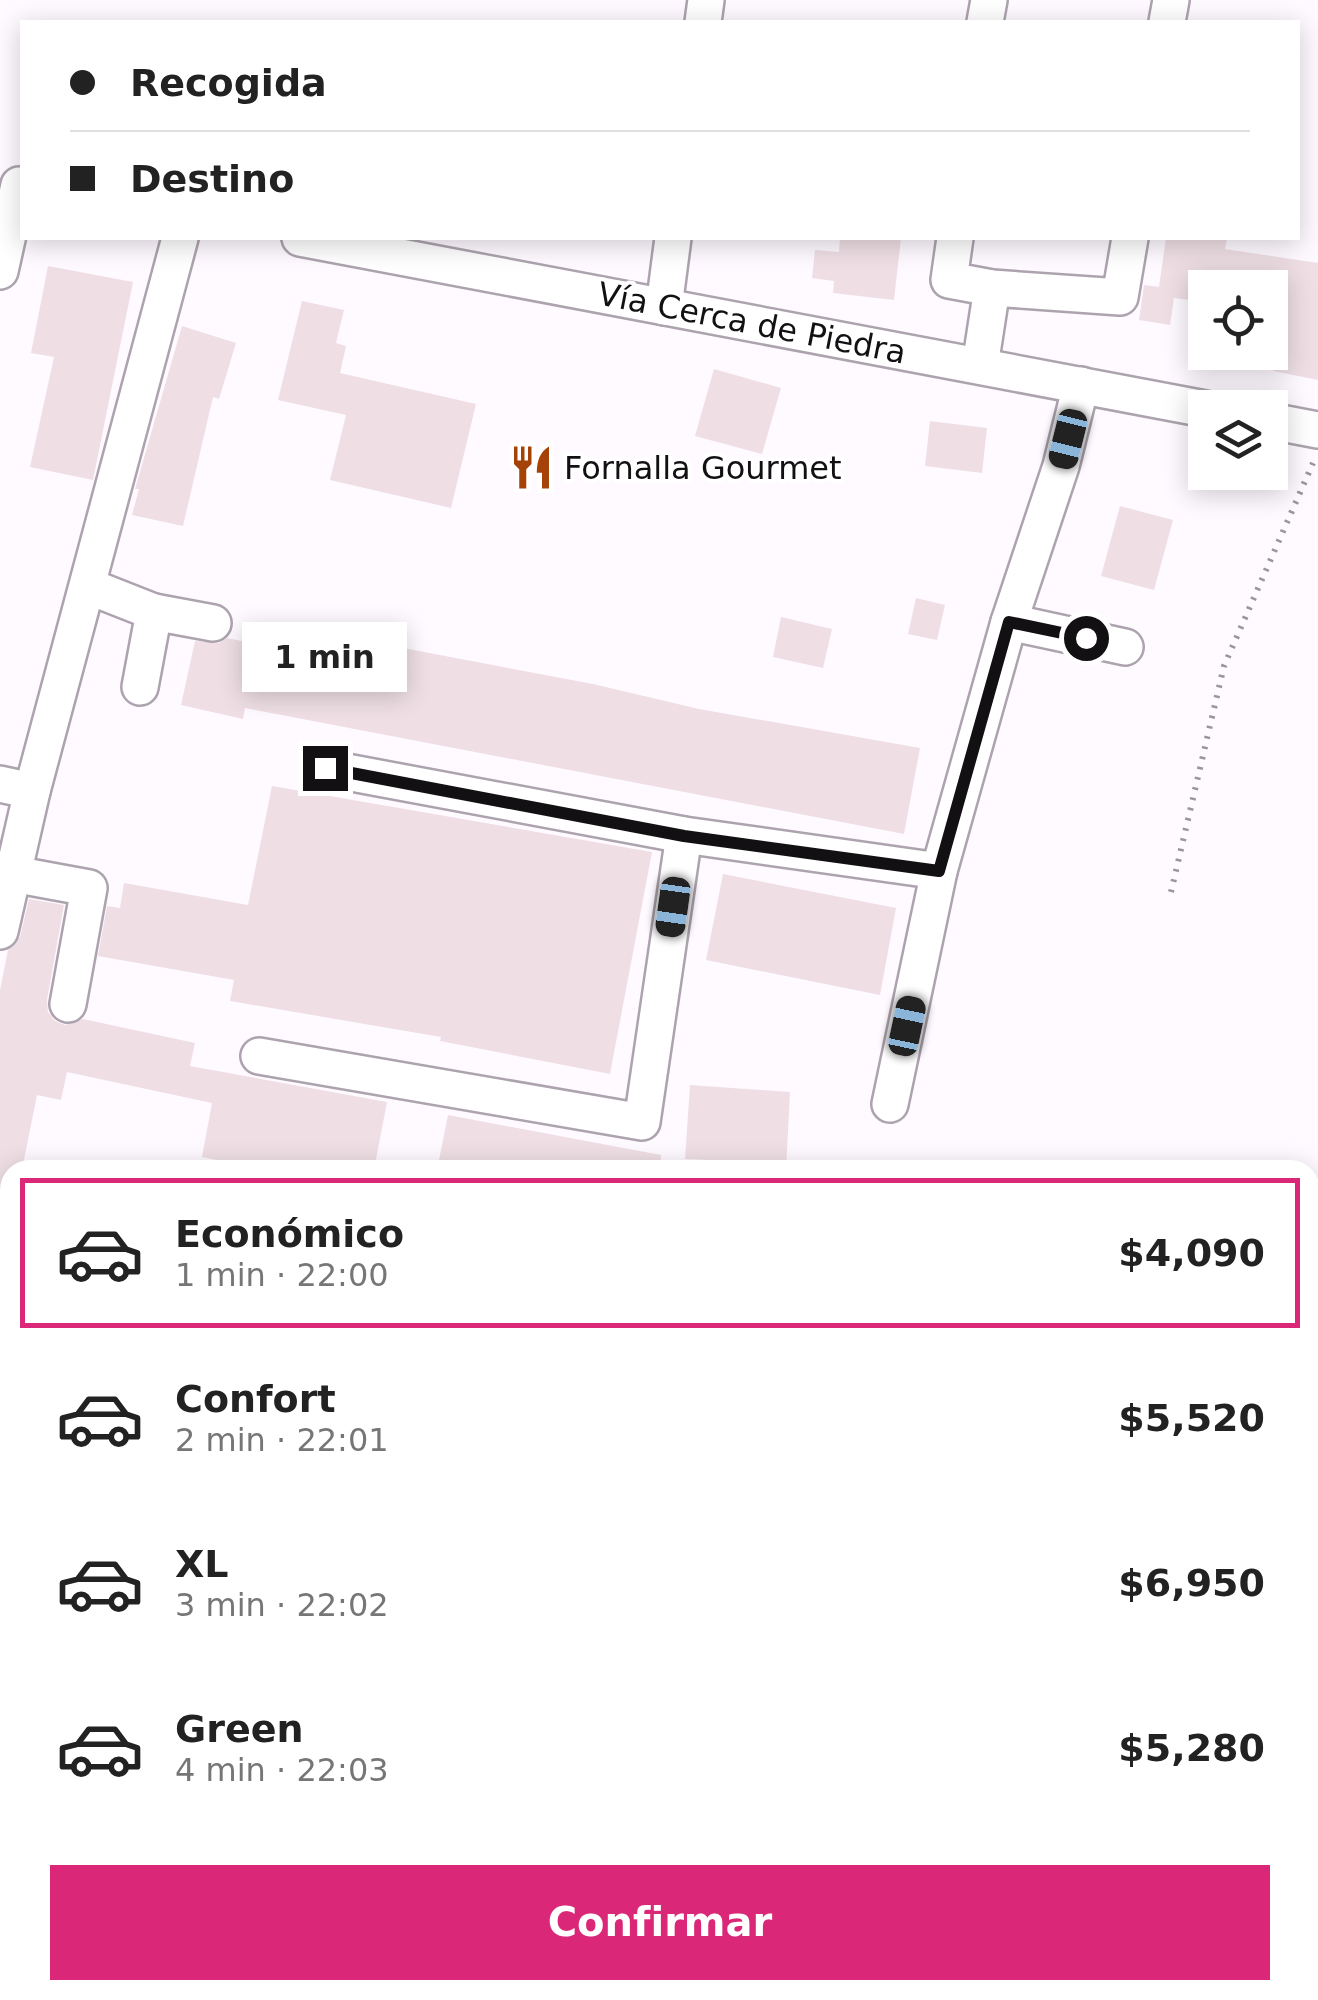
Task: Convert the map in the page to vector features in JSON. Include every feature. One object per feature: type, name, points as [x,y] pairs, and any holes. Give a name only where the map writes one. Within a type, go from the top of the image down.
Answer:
[{"type":"street","points":[[0,271],[14,184]]},
{"type":"street","points":[[0,931],[13,874],[16,788],[88,586],[179,240]]},
{"type":"street","name":"Vía Cerca de Piedra","points":[[311,240],[1188,406]]},
{"type":"street","points":[[664,307],[673,240]]},
{"type":"street","points":[[955,240],[949,280],[992,288],[1120,297],[1130,240]]},
{"type":"street","points":[[980,366],[992,288]]},
{"type":"street","points":[[890,1104],[939,871],[1009,622],[1061,466],[1081,385]]},
{"type":"street","points":[[1288,424],[1318,430]]},
{"type":"street","points":[[88,586],[154,612],[213,624]]},
{"type":"street","points":[[140,687],[154,612]]},
{"type":"street","points":[[1009,622],[1125,647]]},
{"type":"street","points":[[325,768],[684,836],[939,871]]},
{"type":"street","points":[[259,1056],[642,1122],[684,836]]},
{"type":"street","points":[[13,874],[89,888],[68,1004]]},
{"type":"path","points":[[1170,892],[1224,666],[1318,450]]},
{"type":"building","points":[[840,240],[901,240],[894,300],[833,293],[834,281],[812,278],[815,250],[839,252]]},
{"type":"building","points":[[1166,240],[1227,240],[1225,249],[1318,263],[1318,380],[1273,371],[1288,370],[1288,270],[1188,270],[1188,300],[1174,298],[1170,325],[1139,320],[1144,285],[1159,287]]},
{"type":"building","points":[[48,266],[133,282],[93,480],[30,467],[54,357],[31,353]]},
{"type":"building","points":[[302,301],[344,310],[336,343],[346,346],[340,373],[476,404],[451,508],[330,480],[346,415],[278,400]]},
{"type":"building","points":[[182,326],[236,343],[219,399],[213,397],[183,526],[132,515],[139,489],[135,489]]},
{"type":"building","points":[[714,369],[781,388],[762,454],[695,436]]},
{"type":"building","points":[[930,421],[987,428],[982,473],[925,466]]},
{"type":"building","points":[[1120,506],[1173,520],[1154,590],[1101,576]]},
{"type":"building","points":[[916,598],[945,605],[937,640],[908,634]]},
{"type":"building","points":[[781,617],[832,629],[823,668],[773,657]]},
{"type":"building","points":[[313,631],[593,684],[699,709],[920,748],[904,834],[245,708],[243,719],[181,705],[195,641],[219,643],[227,638],[308,655]]},
{"type":"building","points":[[272,786],[652,852],[610,1074],[440,1041],[441,1037],[230,1001],[234,980],[98,956],[107,906],[120,908],[124,883],[248,905]]},
{"type":"building","points":[[723,874],[896,908],[880,995],[706,960]]},
{"type":"building","points":[[29,899],[64,905],[47,1000],[48,1012],[55,1021],[65,1025],[83,1019],[195,1043],[190,1066],[387,1102],[376,1160],[202,1157],[212,1103],[67,1072],[61,1100],[37,1095],[24,1160],[0,1160],[0,990],[8,950],[20,937]]},
{"type":"building","points":[[690,1085],[790,1092],[787,1160],[685,1159]]},
{"type":"building","points":[[448,1115],[661,1155],[661,1160],[439,1160]]},
{"type":"place","name":"Fornalla Gourmet","points":[[531,468]]},
{"type":"route","points":[[325,768],[684,836],[939,871],[1009,622],[1086,638]]}]
